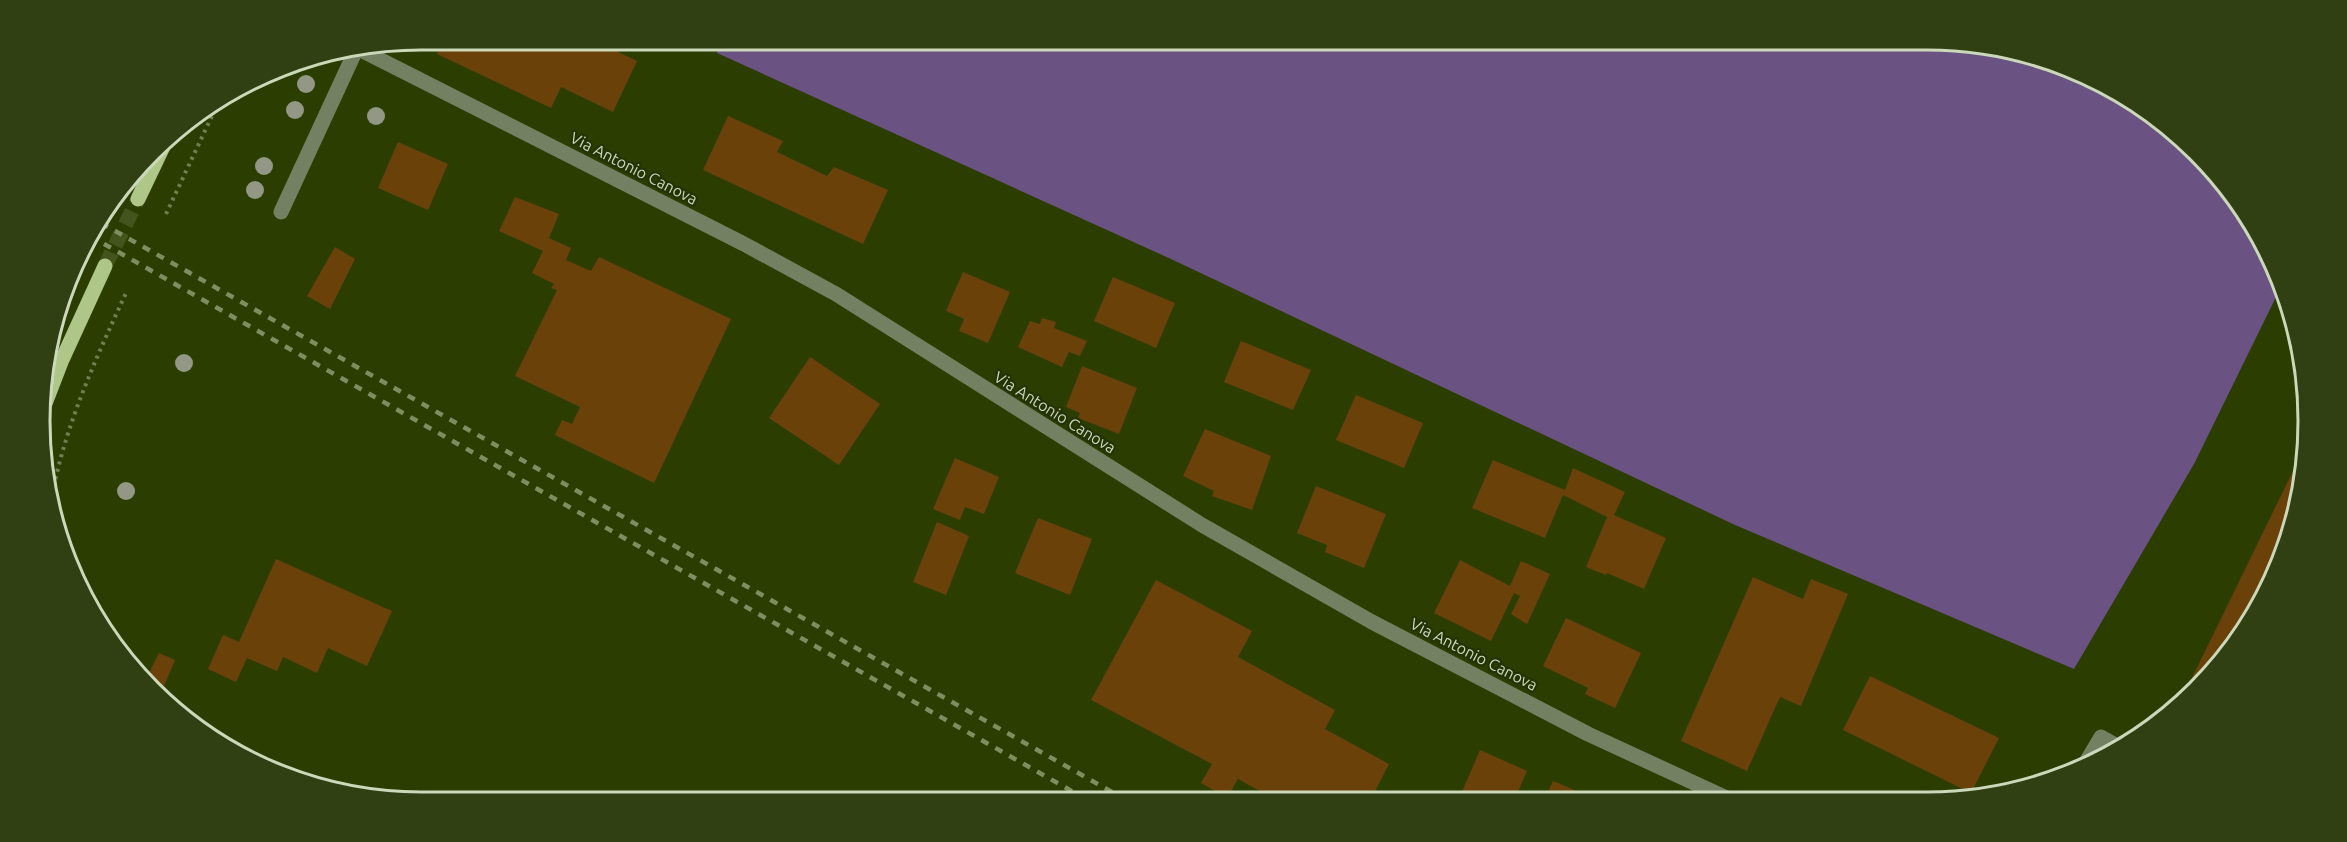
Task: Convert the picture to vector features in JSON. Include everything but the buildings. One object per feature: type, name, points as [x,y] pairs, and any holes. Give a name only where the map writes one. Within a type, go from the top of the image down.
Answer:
[{"type":"main road","points":[[138,200],[157,159]]},
{"type":"main road","points":[[51,387],[105,266]]},
{"type":"street","name":"Via Antonio Canova","points":[[368,54],[744,244],[836,294],[1202,525],[1372,622],[1588,734],[1714,792]]},
{"type":"street","points":[[281,212],[353,56]]},
{"type":"street","points":[[2091,754],[2100,737],[2112,743]]},
{"type":"path","points":[[166,214],[213,113]]},
{"type":"path","points":[[56,484],[74,416],[97,355],[126,293]]},
{"type":"shaded area","points":[[718,50],[1950,50],[1974,53],[2022,62],[2068,78],[2112,99],[2152,126],[2189,158],[2221,195],[2248,235],[2276,297],[2194,464],[2074,669],[1735,525],[1171,259],[717,53]]},
{"type":"tunnel","points":[[105,266],[138,199]]},
{"type":"railway","points":[[105,225],[1112,792]]},
{"type":"railway","points":[[97,240],[1073,792]]}]
